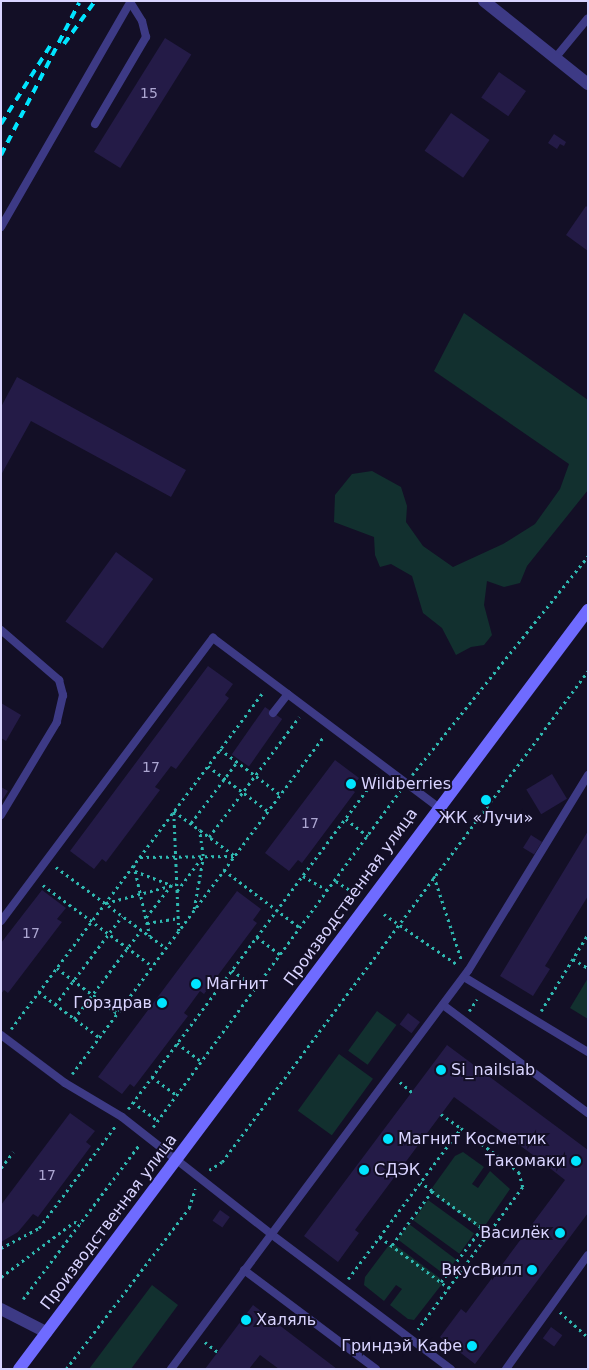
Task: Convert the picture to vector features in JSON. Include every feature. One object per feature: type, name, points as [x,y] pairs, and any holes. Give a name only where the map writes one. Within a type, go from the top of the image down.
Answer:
[{"type":"main road","name":"Производственная улица","points":[[46,1332],[438,807],[588,610]]},
{"type":"main road","points":[[19,1369],[46,1332]]},
{"type":"street","points":[[484,1],[588,84]]},
{"type":"street","name":"Производственная улица","points":[[1,1308],[46,1332]]},
{"type":"lane","points":[[1,226],[130,2],[142,21],[146,37],[95,124]]},
{"type":"lane","points":[[556,57],[588,18]]},
{"type":"lane","points":[[1,630],[59,680],[64,695],[57,722],[1,815]]},
{"type":"lane","points":[[1,921],[213,638],[438,807]]},
{"type":"lane","points":[[273,713],[288,694]]},
{"type":"lane","points":[[170,1369],[464,977],[588,776]]},
{"type":"lane","points":[[464,977],[588,1052]]},
{"type":"lane","points":[[443,1005],[588,1113]]},
{"type":"lane","points":[[3,1036],[65,1083],[122,1117],[174,1162],[451,1369]]},
{"type":"lane","points":[[506,1369],[588,1255]]},
{"type":"lane","points":[[244,1270],[376,1369]]},
{"type":"path","points":[[23,1299],[202,1062],[407,782],[588,556]]},
{"type":"path","points":[[206,1174],[212,1167],[222,1162],[588,671]]},
{"type":"path","points":[[3,1036],[39,992],[271,682]]},
{"type":"path","points":[[209,837],[300,716]]},
{"type":"path","points":[[65,1083],[325,735]]},
{"type":"path","points":[[220,749],[281,794]]},
{"type":"path","points":[[191,823],[237,762]]},
{"type":"path","points":[[208,766],[268,811]]},
{"type":"path","points":[[1,1248],[39,1228],[378,775]]},
{"type":"path","points":[[174,811],[235,856]]},
{"type":"path","points":[[174,811],[178,931]]},
{"type":"path","points":[[346,819],[369,836]]},
{"type":"path","points":[[193,912],[203,856],[199,829]]},
{"type":"path","points":[[177,892],[203,856]]},
{"type":"path","points":[[140,857],[235,856]]},
{"type":"path","points":[[47,860],[166,948]]},
{"type":"path","points":[[134,865],[150,937]]},
{"type":"path","points":[[224,870],[299,927]]},
{"type":"path","points":[[136,871],[172,885]]},
{"type":"path","points":[[303,876],[329,891]]},
{"type":"path","points":[[384,914],[465,969],[434,876]]},
{"type":"path","points":[[34,878],[152,966]]},
{"type":"path","points":[[336,881],[350,890]]},
{"type":"path","points":[[105,903],[177,884]]},
{"type":"path","points":[[146,918],[172,885]]},
{"type":"path","points":[[55,1005],[122,916]]},
{"type":"path","points":[[147,923],[178,918]]},
{"type":"path","points":[[74,1019],[141,930]]},
{"type":"path","points":[[535,1020],[588,934]]},
{"type":"path","points":[[256,938],[281,955]]},
{"type":"path","points":[[573,958],[588,968]]},
{"type":"path","points":[[57,968],[117,1013]]},
{"type":"path","points":[[232,970],[256,988]]},
{"type":"path","points":[[464,1021],[483,989]]},
{"type":"path","points":[[39,992],[99,1037]]},
{"type":"path","points":[[177,1043],[202,1062]]},
{"type":"path","points":[[390,1075],[412,1092]]},
{"type":"path","points":[[152,1077],[177,1095]]},
{"type":"path","points":[[133,1102],[158,1121]]},
{"type":"path","points":[[412,1339],[520,1194],[522,1177],[442,1114]]},
{"type":"path","points":[[342,1288],[461,1128]]},
{"type":"path","points":[[1,1168],[14,1152]]},
{"type":"path","points":[[421,1183],[490,1234]]},
{"type":"path","points":[[66,1369],[189,1208],[194,1190]]},
{"type":"path","points":[[392,1245],[432,1191]]},
{"type":"path","points":[[1,1277],[74,1222],[81,1223]]},
{"type":"path","points":[[441,1282],[482,1228]]},
{"type":"path","points":[[380,1236],[450,1288]]},
{"type":"path","points":[[558,1311],[588,1337]]},
{"type":"path","points":[[196,1335],[218,1352]]},
{"type":"green space","points":[[464,313],[588,400],[588,490],[527,566],[520,583],[504,587],[487,581],[484,605],[492,635],[484,645],[471,647],[456,655],[442,628],[423,613],[412,576],[391,564],[380,567],[375,555],[374,537],[334,522],[335,495],[352,474],[372,471],[401,487],[407,506],[406,522],[423,546],[453,567],[503,544],[535,524],[560,489],[569,464],[434,371]]},
{"type":"green space","points":[[588,978],[588,1019],[570,1008]]},
{"type":"green space","points":[[377,1011],[396,1025],[368,1065],[348,1051]]},
{"type":"green space","points":[[339,1054],[373,1079],[332,1135],[298,1111]]},
{"type":"green space","points":[[463,1152],[484,1167],[472,1184],[478,1188],[490,1171],[510,1189],[484,1227],[481,1225],[479,1228],[432,1193],[435,1190],[432,1188],[455,1156]]},
{"type":"green space","points":[[428,1200],[474,1234],[459,1254],[413,1220]]},
{"type":"green space","points":[[409,1224],[456,1260],[445,1275],[398,1239]]},
{"type":"green space","points":[[394,1244],[441,1279],[439,1282],[442,1284],[414,1320],[408,1319],[390,1305],[402,1289],[396,1285],[384,1301],[364,1285],[365,1277],[389,1245],[392,1248]]},
{"type":"green space","points":[[152,1285],[178,1305],[131,1369],[89,1369]]},
{"type":"building","points":[[165,38],[191,54],[120,168],[94,152]]},
{"type":"building","points":[[499,72],[526,91],[508,116],[481,97]]},
{"type":"building","points":[[451,113],[490,140],[463,178],[425,151]]},
{"type":"building","points":[[554,134],[566,142],[564,146],[560,144],[557,149],[548,143]]},
{"type":"building","points":[[586,206],[588,208],[588,251],[566,235]]},
{"type":"building","points":[[17,377],[186,470],[171,497],[31,421],[1,475],[1,407]]},
{"type":"building","points":[[116,552],[153,579],[103,649],[65,622]]},
{"type":"building","points":[[208,666],[233,684],[225,695],[229,698],[176,769],[171,766],[155,787],[160,790],[106,862],[102,859],[94,869],[70,851]]},
{"type":"building","points":[[1,703],[21,715],[6,741],[1,738]]},
{"type":"building","points":[[265,707],[282,719],[249,767],[232,755]]},
{"type":"building","points":[[335,760],[359,778],[351,789],[355,792],[302,863],[298,860],[289,871],[265,853]]},
{"type":"building","points":[[552,774],[567,799],[541,814],[526,789]]},
{"type":"building","points":[[1,787],[8,791],[1,802]]},
{"type":"building","points":[[588,831],[588,896],[545,966],[550,969],[533,996],[500,976]]},
{"type":"building","points":[[531,835],[542,842],[534,855],[523,848]]},
{"type":"building","points":[[42,890],[66,908],[57,919],[62,922],[8,993],[4,990],[1,994],[1,943]]},
{"type":"building","points":[[237,891],[261,909],[253,920],[257,923],[204,994],[200,991],[184,1013],[188,1016],[134,1087],[130,1084],[122,1094],[98,1077]]},
{"type":"building","points":[[408,1013],[420,1022],[412,1033],[400,1024]]},
{"type":"building","points":[[447,1045],[588,1150],[588,1213],[475,1364],[440,1337],[461,1309],[466,1313],[565,1180],[533,1155],[454,1097],[355,1230],[359,1233],[338,1262],[304,1236]]},
{"type":"building","points":[[70,1113],[95,1131],[86,1142],[91,1146],[38,1217],[33,1214],[18,1232],[1,1242],[1,1205]]},
{"type":"building","points":[[220,1210],[230,1217],[222,1228],[213,1221]]},
{"type":"building","points":[[253,1305],[337,1369],[279,1369],[260,1355],[249,1369],[205,1369]]},
{"type":"building","points":[[551,1327],[562,1335],[554,1347],[543,1338]]},
{"type":"railway","points":[[64,44],[95,1]]},
{"type":"railway","points":[[1,155],[79,3]]},
{"type":"railway","points":[[1,124],[52,43]]},
{"type":"place","name":"Wildberries","points":[[351,784]]},
{"type":"place","name":"ЖК «Лучи»","points":[[486,800]]},
{"type":"place","name":"Магнит","points":[[196,984]]},
{"type":"place","name":"Горздрав","points":[[162,1003]]},
{"type":"place","name":"Si_nailslab","points":[[441,1070]]},
{"type":"place","name":"Магнит Косметик","points":[[388,1139]]},
{"type":"place","name":"Такомаки","points":[[576,1161]]},
{"type":"place","name":"СДЭК","points":[[364,1170]]},
{"type":"place","name":"Василёк","points":[[560,1233]]},
{"type":"place","name":"ВкусВилл","points":[[532,1270]]},
{"type":"place","name":"Халяль","points":[[246,1320]]},
{"type":"place","name":"Гриндэй Кафе","points":[[472,1346]]}]
